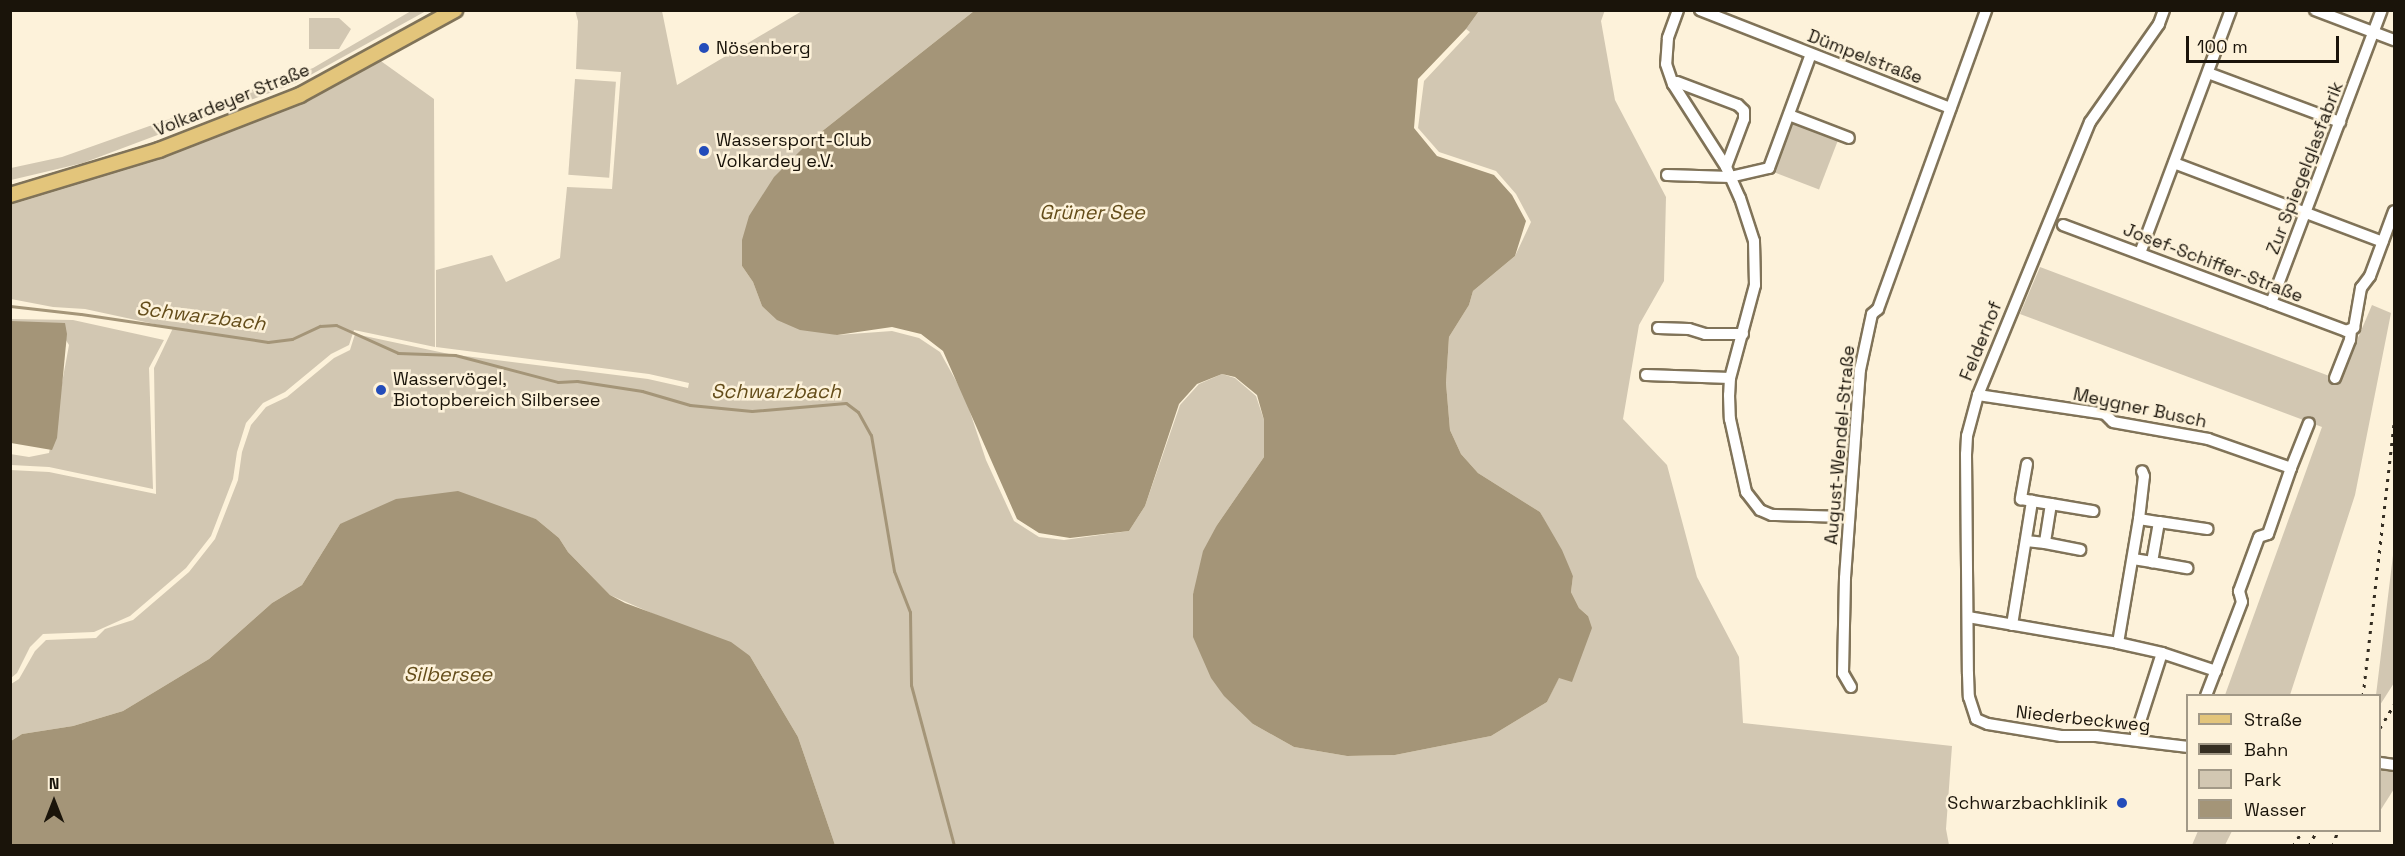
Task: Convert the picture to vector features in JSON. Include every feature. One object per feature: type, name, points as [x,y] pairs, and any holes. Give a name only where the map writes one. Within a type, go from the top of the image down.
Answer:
[{"type":"main road","name":"Volkardeyer Straße","points":[[10,195],[159,150],[300,95],[455,10]]},
{"type":"street","points":[[1678,10],[1666,51],[1666,64],[1673,84],[1728,172],[1747,219],[1755,255],[1755,285],[1730,378],[1730,419],[1746,492],[1751,502],[1760,510],[1772,515],[1849,517]]},
{"type":"street","name":"Dümpelstraße","points":[[1700,10],[1950,108]]},
{"type":"street","name":"August-Wendel-Straße","points":[[1851,687],[1843,673],[1849,517],[1860,370],[1872,314],[1878,309],[1986,10]]},
{"type":"street","name":"Felderhof","points":[[1976,719],[1970,697],[1967,442],[1978,394],[2090,122],[2159,24],[2164,10]]},
{"type":"street","points":[[2140,253],[2232,10]]},
{"type":"street","points":[[2315,10],[2394,40]]},
{"type":"street","name":"Zur Spiegelglasfabrik","points":[[2271,303],[2382,10]]},
{"type":"street","points":[[1667,175],[1769,168],[1811,54]]},
{"type":"street","points":[[2208,73],[2340,122]]},
{"type":"street","points":[[1673,84],[1677,82],[1738,105],[1744,111],[1744,119],[1728,172]]},
{"type":"street","points":[[1789,115],[1849,138]]},
{"type":"street","points":[[2174,163],[2383,242]]},
{"type":"street","points":[[2335,378],[2354,328],[2361,288],[2370,276],[2394,211]]},
{"type":"street","name":"Josef-Schiffer-Straße","points":[[2063,225],[2342,330],[2351,331]]},
{"type":"street","points":[[1658,328],[1743,334]]},
{"type":"street","points":[[1646,375],[1730,378]]},
{"type":"street","name":"Meygner Busch","points":[[1978,394],[2105,414],[2113,422],[2208,439],[2291,468]]},
{"type":"street","points":[[2207,694],[2242,602],[2239,591],[2259,537],[2268,534],[2309,423]]},
{"type":"street","points":[[2027,464],[2021,500],[2093,511]]},
{"type":"street","points":[[2118,643],[2139,519],[2144,476],[2142,471]]},
{"type":"street","points":[[2012,625],[2032,501]]},
{"type":"street","points":[[2045,543],[2051,504]]},
{"type":"street","points":[[2139,519],[2207,530]]},
{"type":"street","points":[[2152,562],[2159,522]]},
{"type":"street","points":[[2026,541],[2080,550]]},
{"type":"street","points":[[2133,559],[2187,568]]},
{"type":"street","points":[[1968,617],[2163,652],[2216,671]]},
{"type":"street","points":[[2136,734],[2163,652]]},
{"type":"street","name":"Niederbeckweg","points":[[1976,719],[1988,724],[2061,736],[2096,736],[2186,747]]},
{"type":"green space","points":[[575,10],[662,11],[677,85],[802,11],[974,11],[811,140],[742,266],[753,282],[762,306],[837,335],[892,331],[919,338],[940,352],[965,397],[986,460],[1014,521],[1039,537],[1064,540],[1129,531],[1145,506],[1180,405],[1199,384],[1222,374],[1235,378],[1256,396],[1264,420],[1264,457],[1217,525],[1193,594],[1253,724],[1294,747],[1347,756],[1395,755],[1491,736],[1547,702],[1588,616],[1579,608],[1571,592],[1573,576],[1540,512],[1478,473],[1461,454],[1450,430],[1446,383],[1449,337],[1469,305],[1473,291],[1515,256],[1531,222],[1516,194],[1496,171],[1439,152],[1418,128],[1424,81],[1470,32],[1466,29],[1479,11],[1605,10],[1601,21],[1615,100],[1666,197],[1664,281],[1639,325],[1623,419],[1667,465],[1697,577],[1739,657],[1743,723],[1952,746],[1946,829],[1949,845],[835,845],[798,737],[750,656],[610,595],[568,552],[559,538],[536,519],[515,513],[340,524],[302,585],[272,603],[209,659],[123,711],[73,726],[22,734],[11,741],[11,684],[19,679],[35,651],[46,640],[96,638],[105,629],[133,620],[189,572],[215,539],[238,480],[242,452],[251,425],[266,407],[287,397],[334,358],[350,350],[355,334],[449,354],[648,379],[688,388],[689,383],[649,374],[436,347],[436,270],[492,255],[506,282],[560,258],[567,187],[612,189],[621,72],[576,69],[578,21]]},
{"type":"green space","points":[[411,11],[426,11],[296,83],[83,163],[11,180],[11,168],[62,157],[313,68]]},
{"type":"green space","points":[[309,18],[339,18],[351,29],[339,49],[309,49]]},
{"type":"green space","points":[[378,59],[434,99],[435,347],[354,330],[349,345],[331,354],[285,392],[263,403],[246,423],[237,452],[233,479],[211,536],[186,568],[130,616],[94,632],[43,634],[30,647],[17,673],[11,678],[10,470],[49,472],[156,494],[154,368],[173,328],[85,309],[53,307],[11,299],[11,200],[88,180],[266,115]]},
{"type":"green space","points":[[575,79],[616,82],[609,178],[568,175]]},
{"type":"green space","points":[[1791,123],[1838,141],[1819,189],[1772,172]]},
{"type":"green space","points":[[2040,267],[2340,380],[2372,305],[2391,313],[2355,495],[2290,694],[2225,694],[2322,427],[2020,314]]},
{"type":"green space","points":[[11,319],[73,320],[164,340],[149,368],[153,489],[49,467],[11,465],[10,454],[29,457],[49,453],[69,345],[60,331],[11,332]]},
{"type":"green space","points":[[2394,547],[2394,683],[2381,703],[2381,694],[2376,694]]},
{"type":"green space","points":[[2381,769],[2394,771],[2394,789],[2381,809]]},
{"type":"green space","points":[[2197,832],[2232,832],[2225,845],[2192,845]]},
{"type":"water","name":"Grüner See","points":[[974,11],[1479,11],[1466,29],[1418,79],[1414,128],[1437,156],[1494,175],[1512,195],[1526,221],[1515,256],[1473,291],[1469,305],[1449,337],[1446,383],[1450,430],[1461,454],[1478,473],[1540,512],[1562,550],[1573,576],[1571,592],[1579,608],[1588,616],[1592,628],[1572,682],[1559,678],[1547,702],[1491,736],[1395,755],[1347,756],[1294,747],[1253,724],[1224,696],[1211,678],[1193,637],[1193,594],[1203,551],[1217,525],[1264,457],[1264,420],[1257,395],[1235,377],[1222,374],[1197,384],[1179,404],[1145,506],[1129,531],[1070,538],[1039,533],[1017,519],[943,351],[921,334],[892,327],[837,335],[800,330],[777,320],[762,306],[753,282],[742,266],[742,240],[749,216],[774,177],[811,140]]},
{"type":"water","points":[[11,321],[65,323],[67,334],[57,438],[52,450],[11,443]]},
{"type":"water","name":"Silbersee","points":[[458,491],[536,519],[559,538],[568,552],[610,595],[625,603],[731,642],[750,656],[798,737],[835,845],[11,845],[11,741],[22,734],[73,726],[123,711],[209,659],[272,603],[302,585],[340,524],[396,499]]},
{"type":"waterway","name":"Schwarzbach","points":[[10,306],[81,314],[268,342],[292,339],[320,326],[336,325],[398,353],[455,355],[558,382],[577,381],[642,391],[690,405],[752,411],[846,403],[858,412],[871,435],[894,571],[910,612],[911,685],[954,846]]},
{"type":"railway","points":[[2363,694],[2394,423]]},
{"type":"railway","points":[[2381,726],[2394,705]]},
{"type":"railway","points":[[2293,846],[2302,832]]},
{"type":"railway","points":[[2309,846],[2316,832]]},
{"type":"railway","points":[[2333,846],[2337,832]]},
{"type":"place","name":"Nösenberg","points":[[704,48]]},
{"type":"place","name":"Wassersport-Club Volkardey e.V.","points":[[704,151]]},
{"type":"place","name":"Wasservögel, Biotopbereich Silbersee","points":[[381,390]]},
{"type":"place","name":"Schwarzbachklinik","points":[[2122,803]]}]
